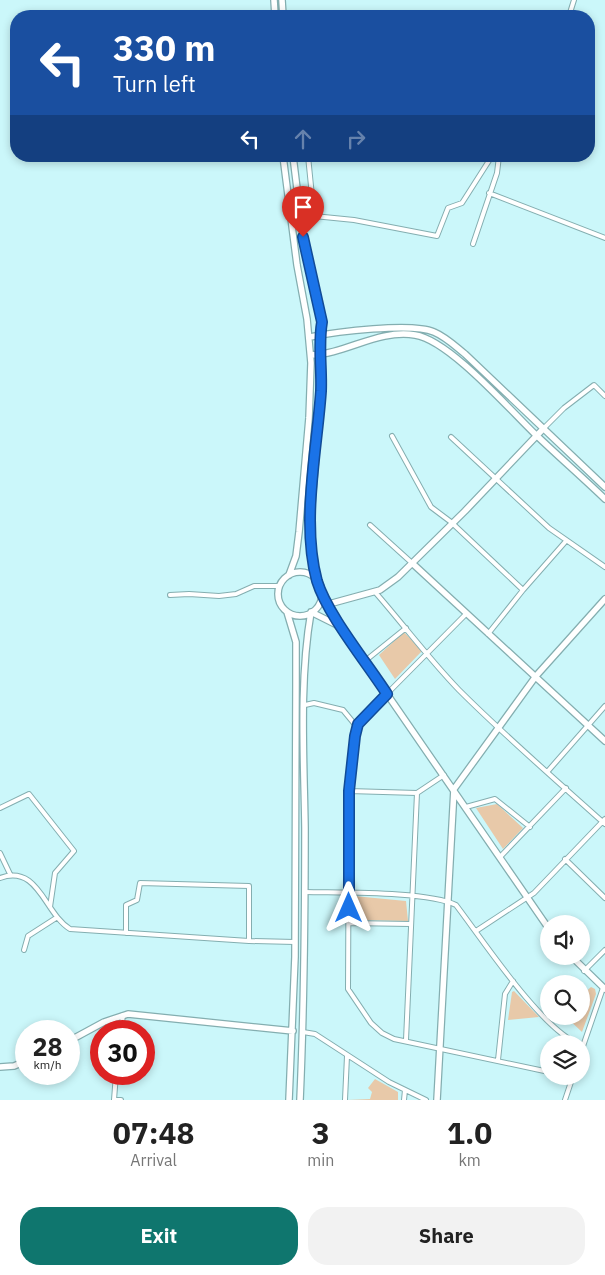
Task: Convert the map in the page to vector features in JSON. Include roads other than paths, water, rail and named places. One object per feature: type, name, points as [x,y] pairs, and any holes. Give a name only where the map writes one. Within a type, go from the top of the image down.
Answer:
[{"type":"main road","points":[[284,162],[297,265],[310,337],[311,355],[309,418],[296,556],[289,575],[279,586],[279,600],[288,612],[296,642],[295,942],[289,1100]]},
{"type":"main road","points":[[294,162],[301,229],[322,322],[320,335],[322,355],[310,527],[317,582],[347,636],[540,916]]},
{"type":"main road","points":[[310,337],[393,328],[417,328],[432,331],[446,338],[605,488]]},
{"type":"main road","points":[[311,355],[322,355],[367,340],[390,336],[415,335],[430,340],[462,364],[605,499]]},
{"type":"main road","points":[[329,604],[375,592],[398,577],[543,429]]},
{"type":"main road","points":[[412,563],[605,741]]},
{"type":"main road","points":[[289,575],[303,573],[317,582]]},
{"type":"main road","points":[[288,612],[301,616],[311,612],[318,605],[321,592]]},
{"type":"main road","points":[[436,1100],[454,789],[536,676],[605,599]]},
{"type":"main road","points":[[311,612],[337,625],[347,636]]},
{"type":"main road","points":[[300,1100],[305,892],[305,705],[307,635],[311,612]]},
{"type":"main road","points":[[578,965],[604,989]]},
{"type":"main road","points":[[80,1035],[104,1022],[123,1016],[168,1017],[293,1031]]},
{"type":"main road","points":[[0,1066],[15,1066]]},
{"type":"street","points":[[309,162],[314,216],[354,220],[437,236],[448,208],[462,202],[488,162]]},
{"type":"street","points":[[473,244],[497,173],[498,162]]},
{"type":"street","points":[[489,193],[605,238]]},
{"type":"street","points":[[543,429],[564,408],[594,385],[605,396]]},
{"type":"street","points":[[392,436],[426,501],[522,590]]},
{"type":"street","points":[[451,437],[549,528],[605,567]]},
{"type":"street","points":[[370,525],[412,563]]},
{"type":"street","points":[[488,634],[522,590],[566,541]]},
{"type":"street","points":[[170,595],[218,596],[236,594],[254,586],[279,586]]},
{"type":"street","points":[[375,592],[457,688],[498,729],[604,822],[527,897],[476,930]]},
{"type":"street","points":[[600,605],[605,610]]},
{"type":"street","points":[[466,614],[358,724],[349,791],[348,989],[371,1024],[382,1033],[394,1039],[406,1040],[540,1070]]},
{"type":"street","points":[[365,661],[406,628]]},
{"type":"street","points":[[305,705],[314,702],[344,710],[357,728]]},
{"type":"street","points":[[548,771],[605,706]]},
{"type":"street","points":[[349,791],[417,793],[444,775]]},
{"type":"street","points":[[500,857],[566,788]]},
{"type":"street","points":[[406,1040],[417,793]]},
{"type":"street","points":[[0,808],[29,794],[74,851],[55,873],[50,907]]},
{"type":"street","points":[[466,807],[495,799],[530,827]]},
{"type":"street","points":[[0,853],[10,874]]},
{"type":"street","points":[[566,859],[605,898]]},
{"type":"street","points":[[0,878],[10,874],[21,876],[33,883],[56,918],[70,929],[249,941],[295,942]]},
{"type":"street","points":[[126,933],[126,905],[136,900],[140,883],[249,886],[249,941]]},
{"type":"street","points":[[305,892],[413,897],[447,901],[456,905],[513,981],[552,1024],[568,1035]]},
{"type":"street","points":[[24,950],[28,936],[56,918]]},
{"type":"street","points":[[349,923],[411,924]]},
{"type":"street","points":[[584,971],[605,950]]},
{"type":"street","points":[[498,1060],[505,994],[513,981]]},
{"type":"street","points":[[585,1035],[604,989]]},
{"type":"street","points":[[122,1020],[123,1016]]},
{"type":"street","points":[[303,1032],[315,1034],[347,1056],[426,1100]]},
{"type":"street","points":[[345,1100],[347,1056]]},
{"type":"street","points":[[115,1085],[114,1100],[121,1100]]},
{"type":"street","points":[[565,1100],[570,1085]]},
{"type":"street","points":[[404,1100],[405,1090]]}]
